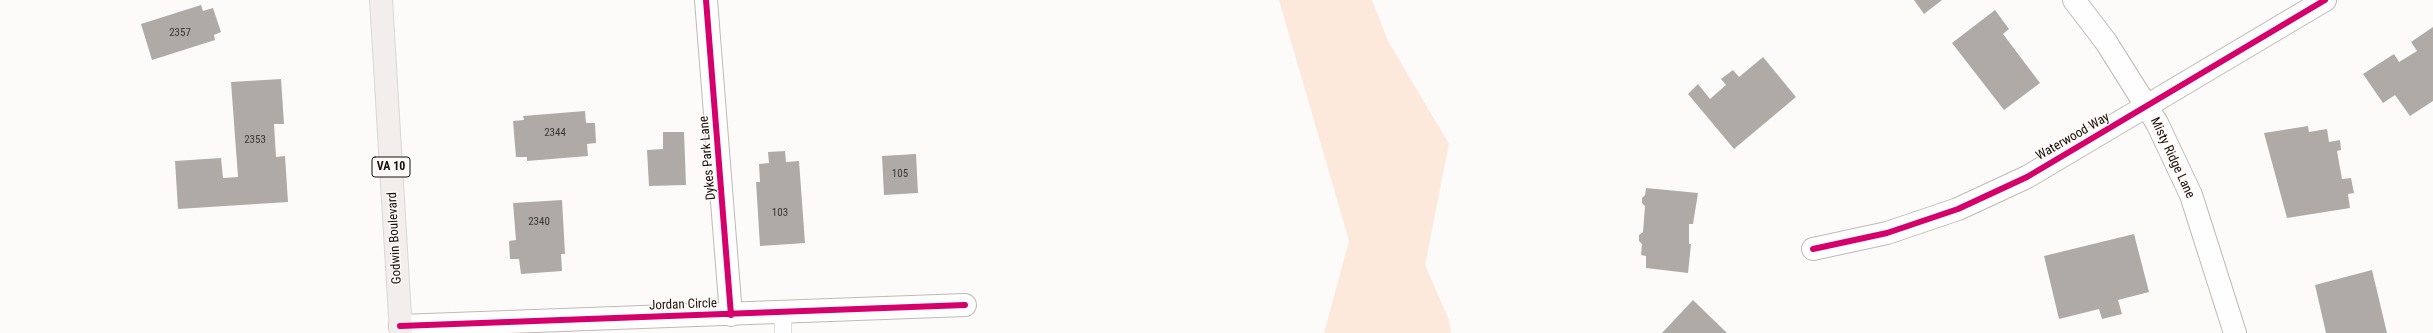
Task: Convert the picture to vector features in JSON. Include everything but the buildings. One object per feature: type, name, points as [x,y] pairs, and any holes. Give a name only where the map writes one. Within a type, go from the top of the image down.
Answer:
[{"type":"main road","name":"Godwin Boulevard","points":[[381,0],[401,330]]},
{"type":"street","name":"Dykes Park Lane","points":[[706,0],[731,315]]},
{"type":"street","name":"Misty Ridge Lane","points":[[2074,0],[2106,42],[2147,106],[2191,195],[2235,333]]},
{"type":"street","name":"Waterwood Way","points":[[1813,249],[1887,233],[1958,209],[2027,177],[2325,0]]},
{"type":"street","name":"Jordan Circle","points":[[401,330],[731,315],[783,323],[965,305]]},
{"type":"shaded area","points":[[1279,0],[1372,0],[1388,41],[1449,144],[1425,265],[1449,320],[1451,333],[1324,333],[1349,241]]},
{"type":"cycle path","points":[[706,0],[731,315]]},
{"type":"cycle path","points":[[1813,249],[1887,233],[1958,209],[2027,177],[2325,0]]},
{"type":"cycle path","points":[[400,326],[965,305]]}]
